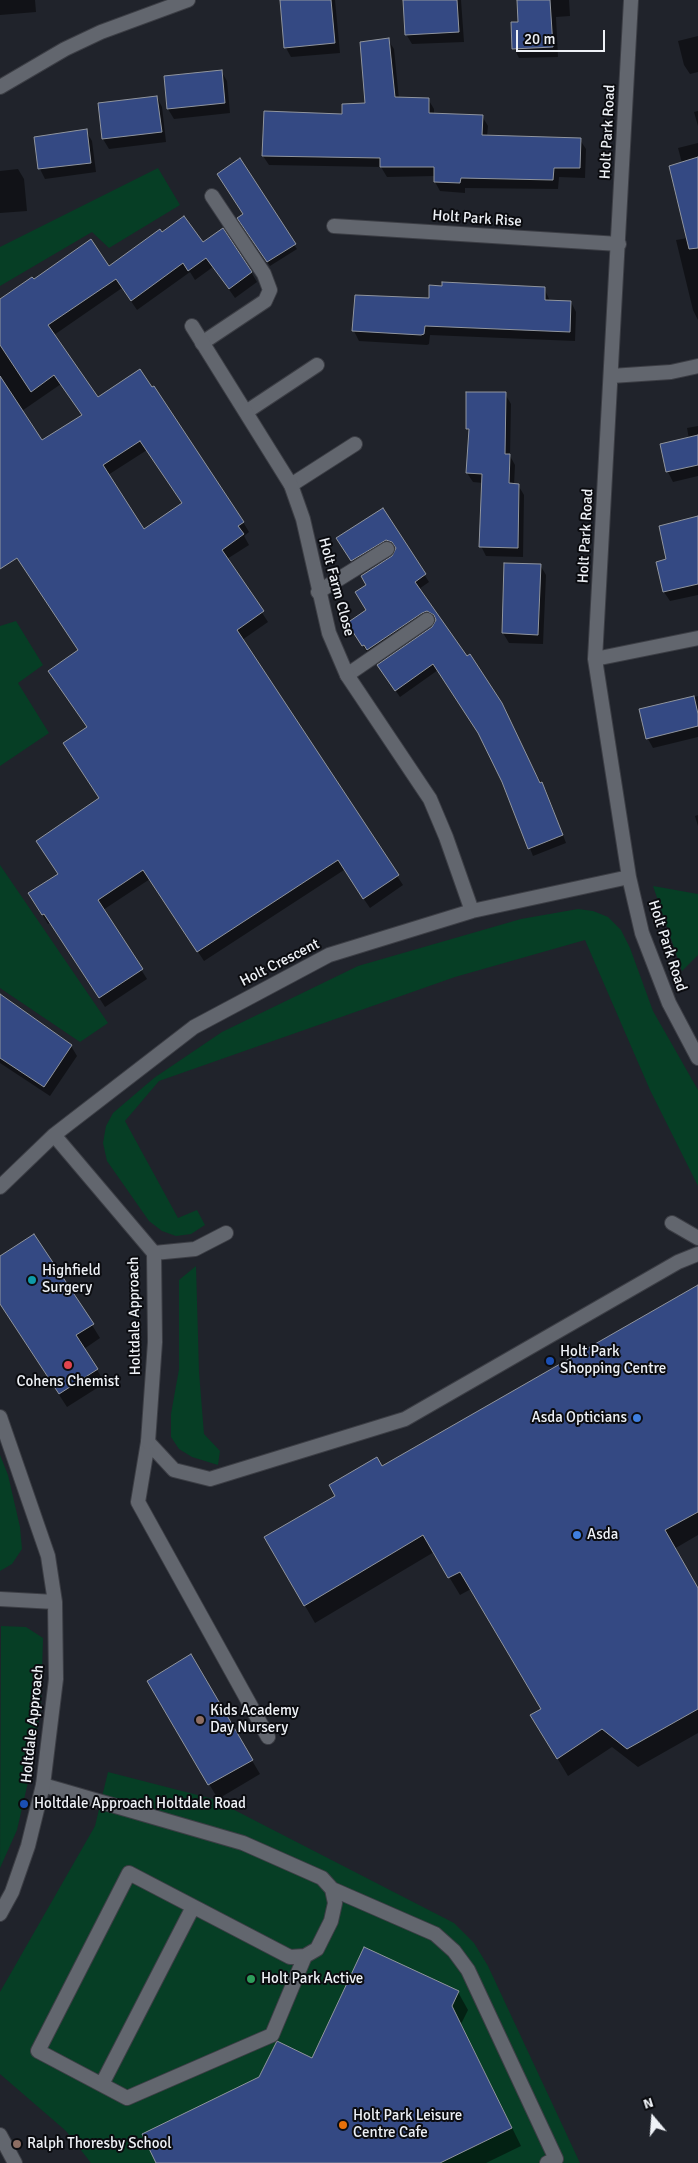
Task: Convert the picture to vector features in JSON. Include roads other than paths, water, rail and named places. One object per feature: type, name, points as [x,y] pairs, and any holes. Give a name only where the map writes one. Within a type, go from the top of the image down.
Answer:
[{"type":"street","points":[[0,87],[65,49],[100,32],[188,0]]},
{"type":"street","name":"Holt Park Road","points":[[631,0],[595,659],[629,877],[642,932],[669,1004],[698,1058]]},
{"type":"street","points":[[202,343],[265,301],[270,290],[264,274],[212,196]]},
{"type":"street","name":"Holt Park Rise","points":[[334,226],[618,244]]},
{"type":"street","name":"Holt Farm Close","points":[[192,326],[291,485],[303,519],[318,592],[329,633],[348,675],[430,799],[446,837],[472,911]]},
{"type":"street","points":[[246,412],[317,365]]},
{"type":"street","points":[[611,376],[671,372],[698,366]]},
{"type":"street","points":[[291,485],[354,444]]},
{"type":"street","points":[[318,592],[387,549]]},
{"type":"street","points":[[348,675],[427,620]]},
{"type":"street","points":[[595,659],[698,638]]},
{"type":"street","name":"Holt Crescent","points":[[0,1187],[54,1135],[194,1027],[330,956],[472,911],[629,877]]},
{"type":"street","name":"Holtdale Approach","points":[[54,1135],[154,1253],[155,1342],[148,1442],[138,1502],[268,1736]]},
{"type":"street","points":[[672,1223],[698,1238]]},
{"type":"street","points":[[154,1253],[195,1249],[226,1233]]},
{"type":"street","points":[[148,1442],[174,1470],[210,1479],[405,1419],[678,1262],[698,1254]]},
{"type":"street","name":"Holtdale Approach","points":[[0,1417],[48,1556],[55,1602],[56,1679],[43,1785],[28,1846],[12,1892],[0,1914]]},
{"type":"street","points":[[0,1599],[55,1602]]},
{"type":"street","points":[[43,1785],[243,1843],[322,1878],[332,1889],[435,1934],[454,1951],[468,1970],[556,2159],[547,2163]]},
{"type":"street","points":[[305,1956],[272,2036],[127,2098],[38,2051],[129,1873],[290,1957],[305,1956],[317,1949],[331,1921],[335,1902],[332,1889]]},
{"type":"street","points":[[102,2084],[193,1906]]},
{"type":"street","points":[[0,2135],[15,2163]]},
{"type":"place","name":"Highfield Surgery","points":[[32,1280]]},
{"type":"place","name":"Holt Park Shopping Centre","points":[[550,1361]]},
{"type":"place","name":"Cohens Chemist","points":[[68,1365]]},
{"type":"place","name":"Asda Opticians","points":[[637,1418]]},
{"type":"place","name":"Asda","points":[[577,1535]]},
{"type":"place","name":"Kids Academy Day Nursery","points":[[200,1720]]},
{"type":"place","name":"Holtdale Approach Holtdale Road","points":[[24,1804]]},
{"type":"place","name":"Holt Park Active","points":[[251,1979]]},
{"type":"place","name":"Holt Park Leisure Centre Cafe","points":[[343,2125]]},
{"type":"place","name":"Ralph Thoresby School","points":[[17,2144]]}]
